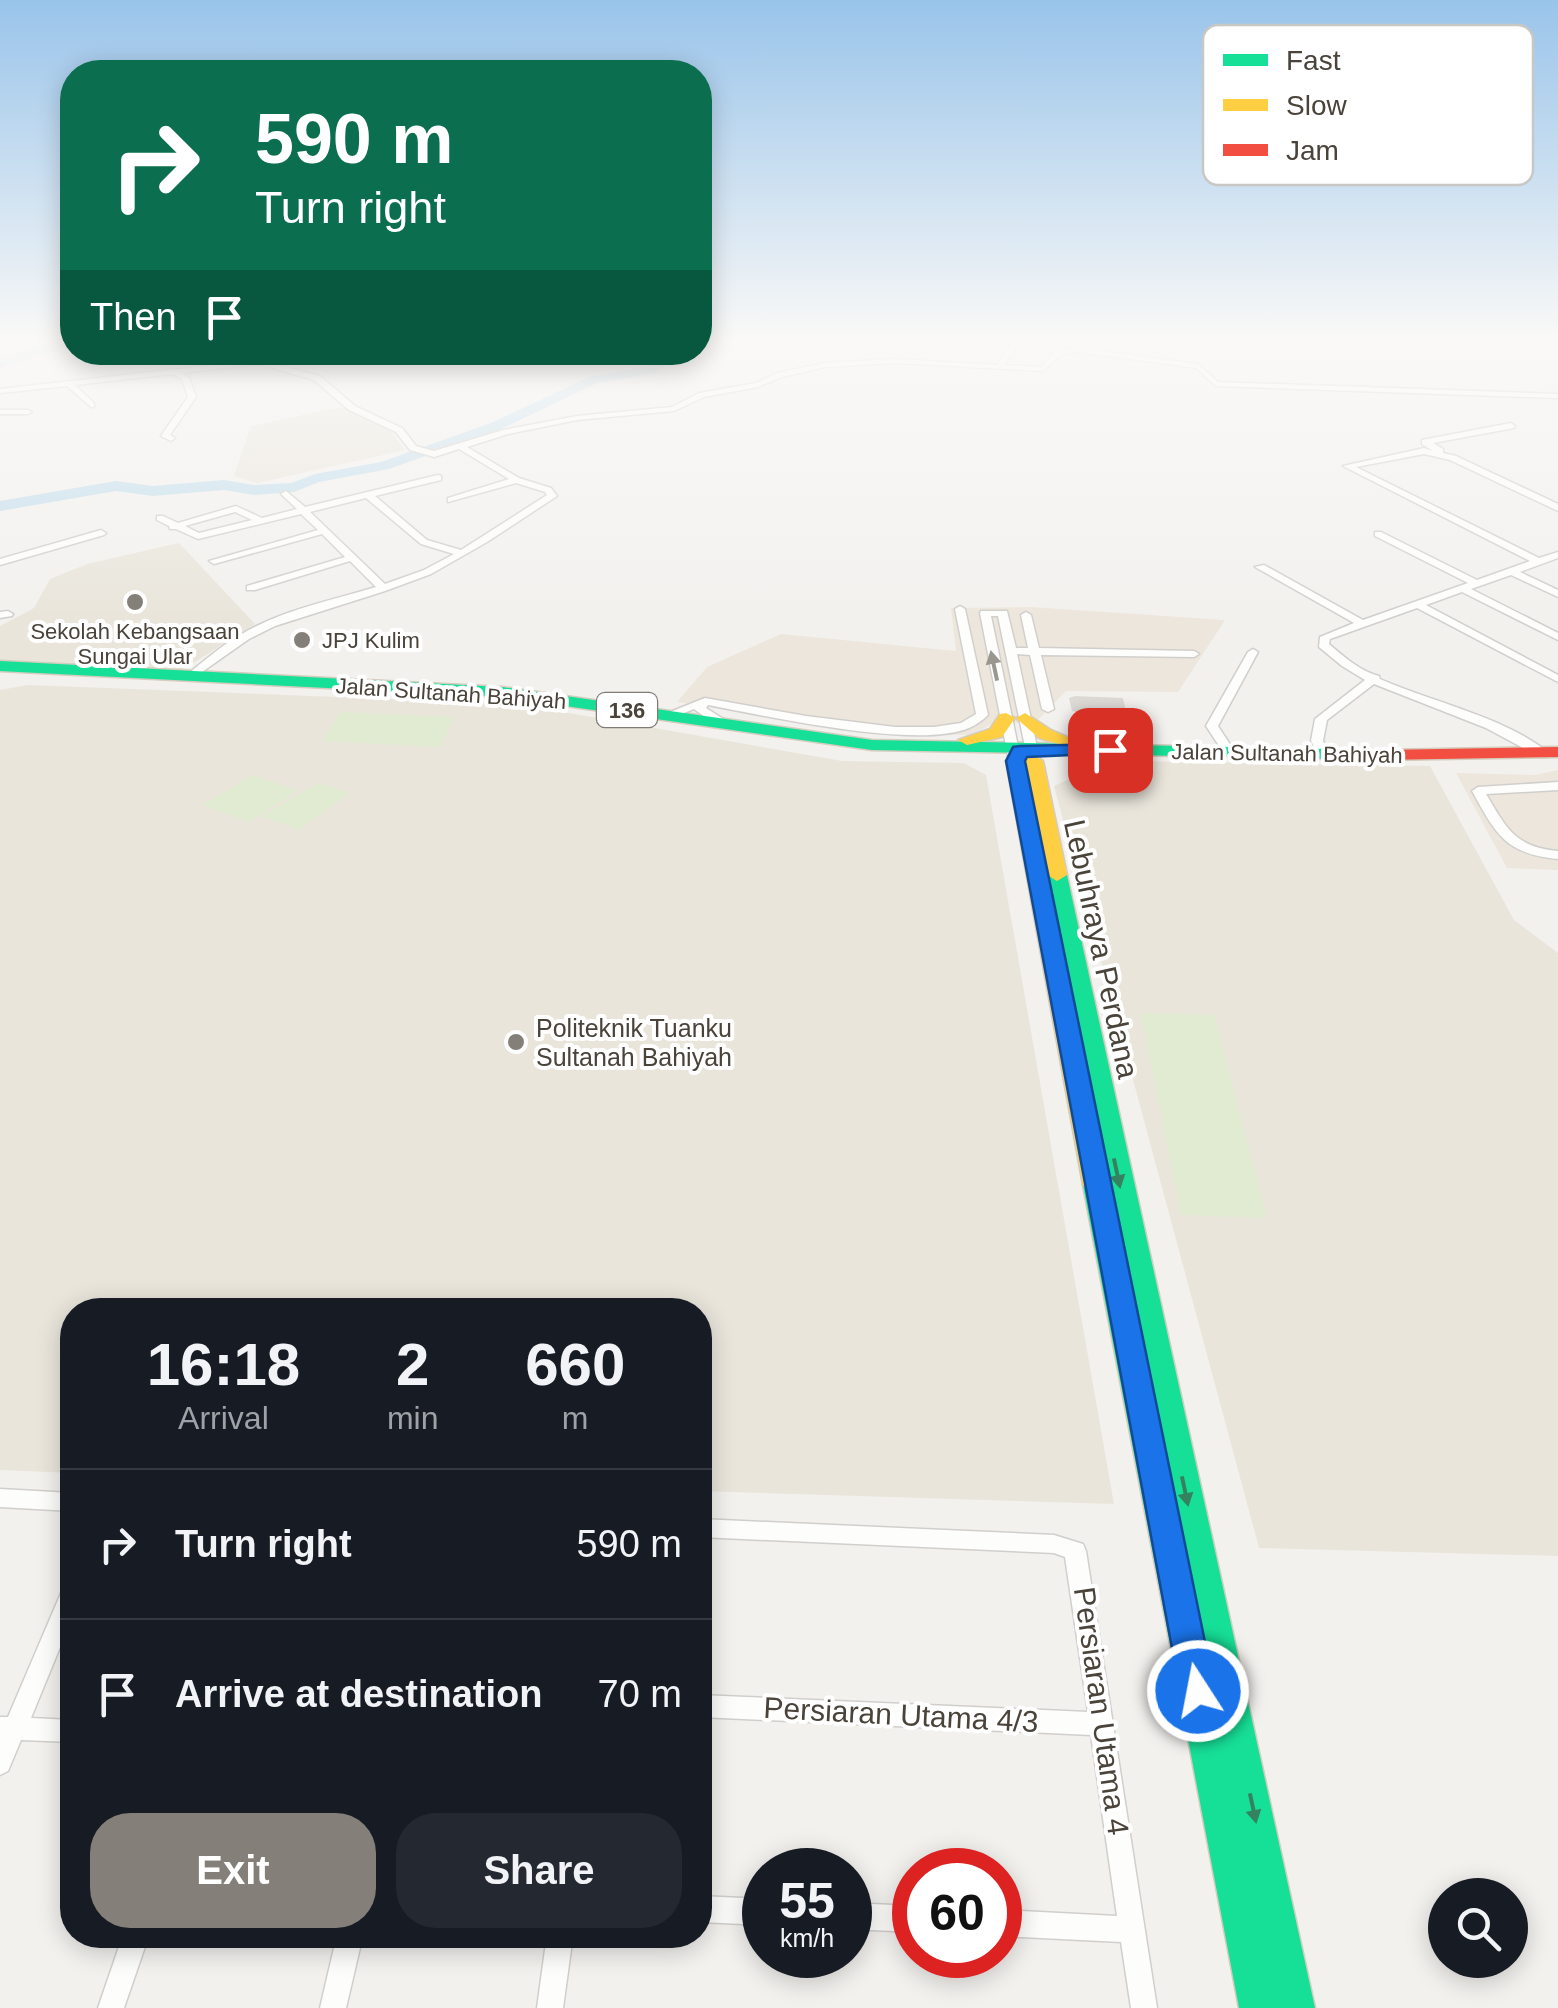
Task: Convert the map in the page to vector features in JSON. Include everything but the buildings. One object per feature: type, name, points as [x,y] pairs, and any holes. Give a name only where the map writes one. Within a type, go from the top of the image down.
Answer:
[{"type":"main road","name":"Jalan Sultanah Bahiyah","points":[[0,666],[502,692],[815,740],[1023,755],[1110,750],[1551,753]]},
{"type":"main road","points":[[914,746],[989,736],[1015,718],[1057,740],[1110,750]]},
{"type":"main road","points":[[914,746],[993,762],[1010,774],[1036,805]]},
{"type":"main road","points":[[1036,805],[1043,772],[1050,762],[1110,750]]},
{"type":"main road","name":"Lebuhraya Perdana","points":[[1023,755],[1068,940],[1295,2008]]},
{"type":"main road","name":"Lebuhraya Perdana","points":[[1036,805],[1046,878],[1040,899],[1259,2008]]},
{"type":"main road","points":[[1040,899],[1068,940]]},
{"type":"street","points":[[167,431],[164,436],[171,438]]},
{"type":"street","points":[[400,431],[422,452],[462,447],[527,431]]},
{"type":"street","points":[[1486,431],[1425,442],[1558,508]]},
{"type":"street","points":[[192,676],[212,657],[268,622],[415,578],[552,496],[548,490],[516,480],[462,447]]},
{"type":"street","points":[[1452,458],[1424,451],[1347,466],[1539,562]]},
{"type":"street","points":[[160,518],[198,536],[438,478]]},
{"type":"street","points":[[452,500],[516,480]]},
{"type":"street","points":[[286,494],[382,587]]},
{"type":"street","points":[[367,494],[424,542],[458,552]]},
{"type":"street","points":[[464,496],[482,504]]},
{"type":"street","points":[[173,527],[236,509],[259,520]]},
{"type":"street","points":[[214,561],[324,530]]},
{"type":"street","points":[[0,562],[101,533]]},
{"type":"street","points":[[1378,534],[1475,583]]},
{"type":"street","points":[[1551,753],[1375,678],[1335,658],[1323,646],[1325,638],[1558,555]]},
{"type":"street","points":[[251,588],[352,558]]},
{"type":"street","points":[[1260,567],[1364,624]]},
{"type":"street","points":[[1511,571],[1558,594]]},
{"type":"street","points":[[1461,588],[1558,637]]},
{"type":"street","points":[[1417,604],[1558,679]]},
{"type":"street","points":[[985,613],[1003,613],[1023,755],[984,620],[985,613]]},
{"type":"street","points":[[666,716],[705,701],[885,730],[968,728],[982,716],[962,614],[984,620]]},
{"type":"street","points":[[1026,615],[1048,710]]},
{"type":"street","points":[[1010,651],[1194,654]]},
{"type":"street","points":[[1229,752],[1212,726],[1254,652]]},
{"type":"street","points":[[1323,752],[1317,741],[1320,719],[1375,678]]},
{"type":"street","points":[[705,701],[700,709],[724,725]]},
{"type":"street","points":[[1558,786],[1478,790],[1511,844],[1522,850],[1558,855]]},
{"type":"street","points":[[0,1498],[60,1501]]},
{"type":"street","name":"Persiaran Utama 4","points":[[712,1529],[1065,1546],[1075,1551],[1144,2008]]},
{"type":"street","points":[[0,1764],[8,1728],[60,1618]]},
{"type":"street","name":"Persiaran Utama 4/3","points":[[712,1707],[1103,1724]]},
{"type":"street","points":[[8,1728],[60,1730]]},
{"type":"street","points":[[712,1910],[742,1911]]},
{"type":"street","points":[[1022,1925],[1133,1930]]},
{"type":"street","points":[[111,2008],[132,1948]]},
{"type":"street","points":[[334,2008],[347,1948]]},
{"type":"street","points":[[550,2008],[558,1948]]},
{"type":"shaded area","points":[[249,431],[390,431],[405,450],[257,483],[234,476]]},
{"type":"shaded area","name":"Sekolah Kebangsaan Sungai Ular","points":[[179,543],[255,624],[182,670],[0,660],[0,626],[34,608],[50,579],[87,564]]},
{"type":"shaded area","points":[[1031,607],[1225,620],[1178,692],[1066,691],[1035,723],[993,723],[972,735],[881,734],[677,702],[707,667],[781,634],[956,651],[951,608]]},
{"type":"shaded area","name":"Politeknik Tuanku Sultanah Bahiyah","points":[[28,685],[518,704],[842,761],[964,763],[986,775],[1114,1504],[712,1491],[712,1298],[60,1298],[60,1472],[0,1470],[0,690]]},
{"type":"shaded area","points":[[1139,761],[1430,766],[1514,920],[1558,953],[1558,1556],[1259,1548],[1054,786],[1097,767]]},
{"type":"shaded area","points":[[1558,770],[1558,870],[1507,868],[1456,773],[1536,775]]},
{"type":"green space","points":[[341,712],[455,717],[440,747],[323,741]]},
{"type":"green space","points":[[253,775],[298,791],[249,822],[203,805]]},
{"type":"green space","points":[[319,783],[350,793],[299,830],[262,816]]},
{"type":"green space","points":[[1141,1013],[1215,1015],[1267,1218],[1181,1215]]},
{"type":"waterway","points":[[0,506],[53,500],[116,486],[153,491],[224,485],[254,490],[294,487],[315,478],[384,466],[483,431]]},
{"type":"traffic: fast","points":[[0,666],[502,692],[872,745],[1382,755]]},
{"type":"traffic: fast","points":[[1057,875],[1295,2008]]},
{"type":"traffic: fast","points":[[1096,1185],[1259,2008]]},
{"type":"traffic: slow","points":[[967,740],[996,733],[1006,718]]},
{"type":"traffic: slow","points":[[1025,718],[1045,734],[1072,743]]},
{"type":"traffic: slow","points":[[1057,875],[1034,761],[1020,751],[1015,761],[1096,1185]]},
{"type":"traffic: jam","points":[[1382,755],[1558,752]]},
{"type":"place","name":"Sekolah Kebangsaan Sungai Ular","points":[[135,602]]},
{"type":"place","name":"JPJ Kulim","points":[[302,640]]},
{"type":"place","name":"Politeknik Tuanku Sultanah Bahiyah","points":[[516,1042]]},
{"type":"route","points":[[1110,750],[1020,751],[1015,761],[1103,1225],[1198,1691]]}]
